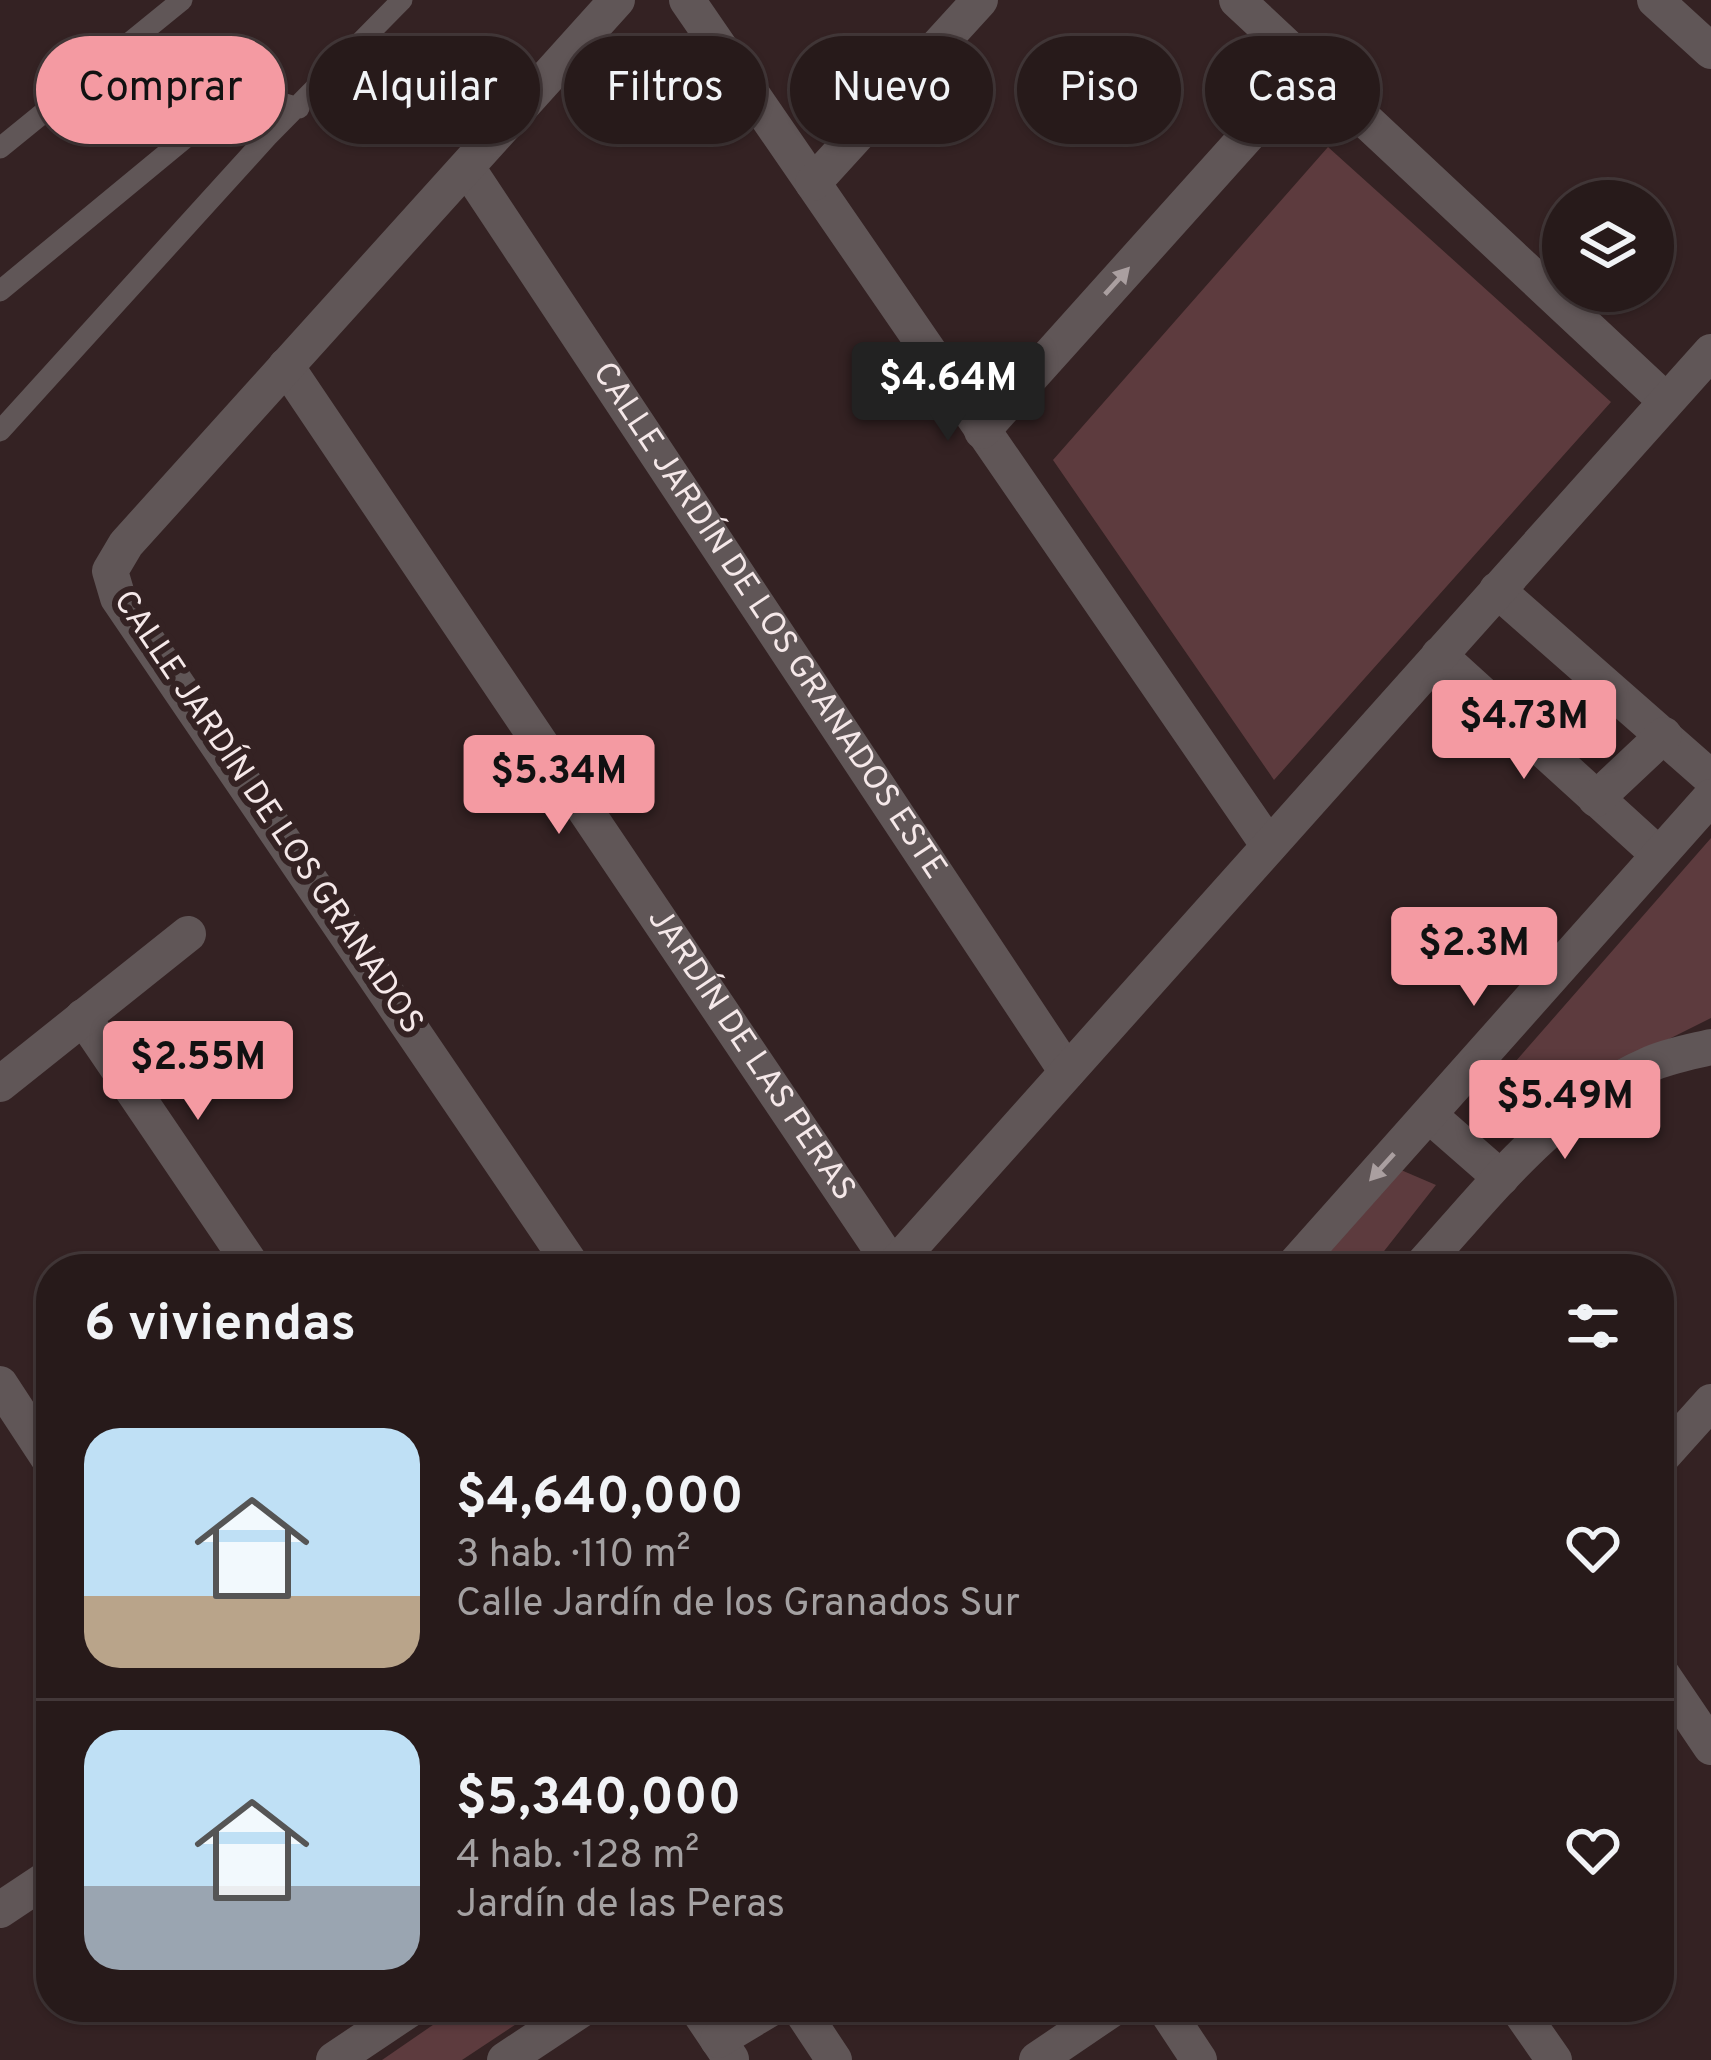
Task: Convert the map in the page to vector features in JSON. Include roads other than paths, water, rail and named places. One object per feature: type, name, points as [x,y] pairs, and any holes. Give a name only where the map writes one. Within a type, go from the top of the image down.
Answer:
[{"type":"street","name":"CALLE JARDÍN DE LOS GRANADOS","points":[[564,1254],[118,598],[110,571],[126,544],[617,0]]},
{"type":"street","points":[[687,0],[1269,846]]},
{"type":"street","points":[[813,183],[980,0]]},
{"type":"street","points":[[1238,0],[1276,36]]},
{"type":"street","points":[[1655,0],[1711,51]]},
{"type":"street","points":[[1380,133],[1666,401]]},
{"type":"street","points":[[982,431],[1240,144]]},
{"type":"street","name":"CALLE JARDÍN DE LOS GRANADOS ESTE","points":[[468,169],[1067,1072]]},
{"type":"street","points":[[904,1254],[1711,352]]},
{"type":"street","name":"JARDÍN DE LAS PERAS","points":[[286,366],[883,1254]]},
{"type":"street","points":[[1497,590],[1711,778]]},
{"type":"street","points":[[1439,655],[1659,855]]},
{"type":"street","points":[[1596,800],[1664,735]]},
{"type":"street","points":[[1304,1254],[1711,797]]},
{"type":"street","points":[[0,1084],[188,934]]},
{"type":"street","points":[[83,1017],[244,1254]]},
{"type":"street","points":[[1433,1254],[1545,1132],[1593,1093],[1652,1063],[1711,1047]]},
{"type":"street","points":[[1429,1115],[1501,1178]]},
{"type":"street","points":[[0,1384],[36,1439]]},
{"type":"street","points":[[1674,1443],[1711,1402]]},
{"type":"street","points":[[1674,1692],[1711,1747]]},
{"type":"street","points":[[6,1895],[36,1882]]},
{"type":"street","points":[[334,2060],[391,2022]]},
{"type":"street","points":[[505,2060],[562,2022]]},
{"type":"street","points":[[706,2022],[725,2050],[756,2022]]},
{"type":"street","points":[[809,2022],[834,2060]]},
{"type":"street","points":[[1036,2060],[1093,2022]]},
{"type":"street","points":[[1174,2022],[1199,2060]]},
{"type":"street","points":[[1527,2022],[1554,2060]]},
{"type":"lane","points":[[0,148],[182,0]]},
{"type":"lane","points":[[0,431],[395,3]]},
{"type":"lane","points":[[0,291],[230,102],[251,94],[299,108]]}]
